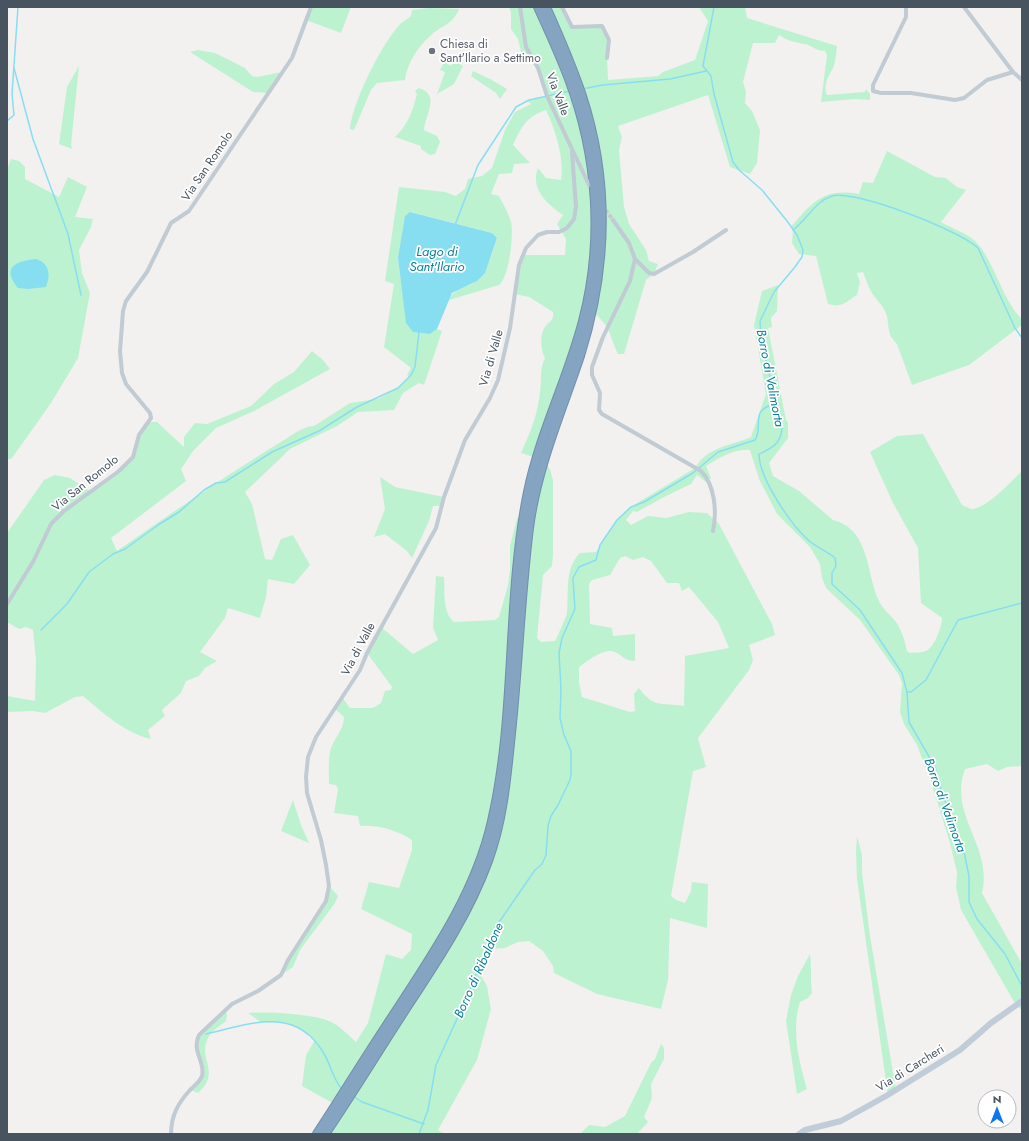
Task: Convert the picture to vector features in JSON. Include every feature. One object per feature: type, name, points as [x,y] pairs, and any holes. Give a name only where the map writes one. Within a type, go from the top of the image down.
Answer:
[{"type":"highway","points":[[317,1134],[420,975],[456,913],[470,886],[484,850],[496,803],[502,758],[515,602],[526,502],[531,478],[542,441],[584,320],[593,266],[595,242],[595,187],[588,143],[568,78],[538,7]]},
{"type":"highway","points":[[326,1134],[437,961],[465,912],[488,862],[500,819],[514,710],[521,604],[534,495],[548,443],[590,323],[600,267],[602,244],[601,186],[595,141],[578,85],[546,7]]},
{"type":"street","name":"Via San Romolo","points":[[7,604],[33,562],[51,524],[64,511],[119,470],[133,457],[136,452],[139,435],[151,418],[150,414],[126,384],[122,373],[120,351],[122,311],[126,301],[147,272],[171,223],[189,210],[292,58],[311,7]]},
{"type":"street","name":"Via Valle","points":[[520,7],[526,47],[538,68],[546,95],[589,185]]},
{"type":"street","points":[[562,7],[572,27],[602,26],[609,40],[607,58]]},
{"type":"street","points":[[906,7],[906,17],[873,85],[873,91],[881,93],[911,93],[955,100],[964,98],[987,80],[1013,72]]},
{"type":"street","points":[[964,7],[1013,72],[1022,80]]},
{"type":"street","name":"Via di Valle","points":[[171,1134],[176,1108],[200,1080],[202,1074],[201,1064],[197,1055],[199,1034],[232,1004],[258,991],[281,975],[288,960],[326,901],[329,886],[326,865],[321,840],[307,793],[306,777],[308,757],[316,737],[360,670],[367,653],[436,528],[445,495],[465,440],[490,398],[498,380],[510,328],[519,265],[526,248],[538,235],[547,232],[559,232],[567,228],[574,219],[576,207],[572,152]]},
{"type":"street","points":[[613,220],[628,243],[635,259],[649,273],[654,274],[693,252],[726,230]]},
{"type":"street","points":[[635,259],[630,280],[618,302],[594,360],[592,375],[600,394],[599,410],[602,414],[700,470],[708,477],[713,492],[713,531]]},
{"type":"street","name":"Via di Carcheri","points":[[799,1134],[805,1130],[841,1121],[886,1096],[960,1050],[991,1023],[1022,1001]]},
{"type":"green space","points":[[311,7],[351,7],[341,33],[306,20]]},
{"type":"green space","points":[[509,7],[538,7],[568,78],[595,187],[588,295],[537,458],[521,453],[530,431],[539,400],[541,371],[545,358],[542,351],[541,338],[543,330],[552,319],[553,312],[529,297],[515,294],[523,255],[565,255],[566,239],[557,224],[563,215],[546,201],[536,183],[538,168],[546,178],[561,180],[562,171],[560,153],[553,127],[546,110],[529,119],[525,123],[513,145],[530,163],[514,164],[512,173],[499,174],[491,194],[499,196],[509,216],[512,228],[510,256],[506,274],[503,281],[499,285],[449,300],[454,293],[472,284],[484,272],[497,239],[492,233],[411,212],[398,258],[403,293],[430,334],[437,329],[442,331],[424,385],[419,383],[403,393],[394,410],[358,412],[337,426],[290,449],[245,492],[252,504],[265,559],[272,560],[281,539],[293,535],[310,565],[294,584],[268,579],[266,597],[260,618],[228,608],[225,618],[200,652],[217,661],[205,668],[199,676],[186,681],[181,693],[162,710],[165,716],[148,730],[151,739],[123,727],[83,696],[75,697],[45,713],[33,711],[7,712],[7,696],[35,701],[36,660],[33,630],[26,627],[19,629],[7,622],[7,533],[44,480],[55,475],[70,478],[90,491],[119,471],[133,457],[139,435],[148,422],[157,422],[184,447],[184,437],[195,423],[207,424],[251,406],[274,384],[294,372],[312,351],[323,360],[330,369],[254,411],[216,428],[193,451],[181,469],[186,481],[111,538],[117,551],[216,483],[295,433],[305,428],[314,426],[350,403],[378,399],[398,388],[409,377],[407,375],[411,368],[384,347],[394,284],[385,281],[399,187],[445,192],[456,196],[465,189],[468,179],[482,176],[492,168],[505,130],[515,112],[531,104],[527,101],[547,96],[538,68],[522,56],[518,39],[511,29],[511,13]]},
{"type":"green space","points":[[546,7],[562,7],[572,27],[602,26],[609,40],[607,58],[608,80],[658,76],[663,72],[695,60],[708,21],[699,7],[745,7],[747,18],[837,46],[834,66],[826,84],[827,95],[865,92],[866,89],[870,94],[870,100],[855,99],[821,102],[827,55],[825,51],[785,39],[779,35],[775,43],[753,43],[743,82],[746,92],[745,103],[752,111],[760,130],[757,163],[750,174],[730,167],[708,95],[618,126],[622,137],[619,150],[624,207],[629,224],[646,250],[649,261],[658,264],[654,274],[646,280],[624,354],[618,354],[609,331],[603,322],[592,311],[601,186]]},
{"type":"green space","points":[[429,8],[459,9],[450,22],[433,33],[420,46],[410,62],[405,80],[377,83],[371,90],[354,130],[350,129],[361,91],[375,62],[390,37],[400,25],[411,16],[412,10]]},
{"type":"green space","points":[[198,50],[215,53],[245,68],[252,76],[257,77],[282,72],[267,93],[253,92],[190,52]]},
{"type":"green space","points":[[454,61],[463,66],[454,84],[437,94],[445,72],[440,70],[444,62],[451,66]]},
{"type":"green space","points":[[79,66],[71,145],[72,149],[59,144],[67,87]]},
{"type":"green space","points":[[473,71],[507,89],[500,99],[496,93],[471,76]]},
{"type":"green space","points":[[419,88],[426,91],[431,100],[424,130],[437,136],[440,142],[435,154],[430,155],[421,149],[421,146],[395,137],[409,118],[417,94],[415,91]]},
{"type":"green space","points":[[887,151],[935,177],[946,178],[957,187],[966,190],[941,222],[971,237],[981,248],[993,268],[1009,302],[1022,319],[1022,325],[969,365],[912,385],[897,344],[890,334],[886,312],[868,286],[863,272],[857,273],[860,282],[857,295],[841,305],[828,304],[816,256],[799,254],[792,243],[793,230],[791,227],[806,210],[820,198],[828,195],[837,193],[859,194],[863,182],[873,183]]},
{"type":"green space","points":[[11,159],[19,161],[25,167],[25,179],[59,197],[68,177],[87,187],[75,217],[93,219],[91,227],[79,250],[82,273],[90,293],[78,358],[51,403],[12,458],[7,460],[7,170]]},
{"type":"green space","points":[[778,285],[777,311],[771,318],[772,327],[768,328],[786,420],[788,422],[788,438],[769,463],[773,476],[799,491],[833,520],[845,525],[854,533],[865,553],[879,601],[898,625],[907,651],[910,653],[924,652],[932,646],[941,627],[942,618],[921,603],[918,548],[893,503],[870,452],[897,436],[923,434],[962,505],[971,509],[977,508],[991,500],[1022,471],[1022,766],[1007,767],[998,771],[987,764],[965,769],[961,786],[962,801],[966,816],[982,860],[984,876],[982,893],[1022,964],[1022,1010],[1016,1005],[961,910],[956,887],[957,872],[950,843],[931,782],[917,745],[904,724],[900,712],[902,683],[899,675],[860,620],[826,588],[822,578],[820,564],[810,547],[777,514],[759,479],[750,450],[733,452],[706,466],[711,478],[706,482],[697,475],[691,484],[637,512],[633,511],[626,520],[631,525],[648,516],[666,518],[689,512],[707,513],[719,524],[772,624],[775,635],[749,645],[753,660],[749,670],[698,738],[706,767],[693,771],[671,896],[676,900],[685,903],[691,891],[692,882],[708,884],[707,928],[670,918],[668,980],[661,1009],[597,994],[554,973],[553,966],[543,951],[529,941],[518,942],[505,948],[489,949],[479,972],[487,986],[491,1009],[477,1060],[438,1130],[444,1134],[326,1134],[491,853],[521,604],[543,460],[550,469],[553,480],[553,555],[552,566],[543,575],[537,638],[541,642],[555,641],[562,627],[567,613],[569,573],[575,559],[580,553],[596,552],[617,520],[629,508],[695,468],[706,455],[720,448],[751,437],[766,394],[754,325],[762,291]],"holes":[[[625,556],[633,560],[643,557],[651,561],[667,583],[679,583],[682,591],[689,587],[718,622],[729,648],[685,656],[684,706],[654,702],[644,695],[639,688],[634,694],[635,711],[630,712],[582,697],[579,683],[579,667],[587,661],[606,651],[615,652],[626,659],[635,661],[635,634],[613,636],[612,628],[590,624],[589,584],[592,580],[610,575],[620,558]]]},
{"type":"green space","points":[[380,477],[395,487],[444,497],[442,506],[433,506],[429,521],[412,558],[407,551],[385,534],[374,537],[385,509]]},
{"type":"green space","points":[[524,516],[507,709],[493,820],[464,899],[336,1105],[302,1086],[306,1055],[315,1040],[301,1029],[283,1022],[261,1022],[248,1013],[266,1012],[322,1019],[336,1025],[356,1042],[368,1023],[386,954],[402,959],[411,950],[412,934],[361,909],[369,882],[399,888],[412,850],[412,840],[400,833],[387,829],[374,826],[360,826],[358,816],[334,813],[338,789],[336,785],[329,784],[329,756],[331,747],[344,722],[344,717],[335,709],[342,697],[350,708],[373,708],[381,703],[385,691],[391,690],[392,687],[367,653],[381,627],[413,654],[438,640],[433,628],[436,576],[444,577],[446,607],[450,618],[454,622],[495,620],[499,617],[508,585],[510,570],[510,546],[517,518]]},
{"type":"green space","points":[[293,800],[301,825],[309,843],[281,831]]},
{"type":"green space","points":[[857,836],[862,855],[862,872],[870,936],[896,1090],[888,1095],[857,879]]},
{"type":"green space","points":[[329,886],[338,896],[335,903],[300,950],[293,967],[281,975],[321,910]]},
{"type":"green space","points":[[810,954],[812,993],[808,998],[800,1002],[796,1024],[797,1046],[807,1089],[797,1094],[786,1021],[791,995],[798,976]]},
{"type":"green space","points":[[225,1011],[227,1014],[226,1021],[211,1033],[205,1046],[209,1072],[205,1085],[198,1093],[191,1090],[202,1074],[197,1038]]},
{"type":"green space","points":[[661,1044],[664,1048],[664,1059],[651,1084],[652,1098],[644,1117],[648,1122],[637,1134],[580,1134],[589,1125],[605,1127],[625,1116],[651,1063],[655,1059]]},
{"type":"water","name":"Lago di Sant'Ilario","points":[[410,212],[492,233],[497,238],[485,273],[477,281],[452,293],[437,329],[430,334],[413,332],[406,323],[398,258],[405,216]]},
{"type":"water","points":[[36,259],[44,263],[48,270],[48,282],[46,287],[28,289],[18,288],[11,275],[13,267],[22,262]]},
{"type":"waterway","points":[[7,121],[14,115],[12,94],[18,7]]},
{"type":"waterway","name":"Borro di Valimorta","points":[[714,7],[703,66],[711,76],[714,94],[733,162],[739,170],[762,190],[787,221],[797,235],[803,250],[802,257],[774,292],[760,321],[761,339],[782,428],[778,442],[768,450],[759,454],[760,464],[777,500],[792,522],[810,542],[835,558],[836,566],[832,573],[832,584],[860,610],[902,673],[907,692],[909,722],[935,767],[941,790],[964,852],[969,876],[969,902],[977,919],[1005,954],[1022,986]]},
{"type":"waterway","points":[[14,68],[33,139],[68,234],[81,295]]},
{"type":"waterway","points":[[582,89],[603,85],[670,79],[706,71]]},
{"type":"waterway","points":[[455,225],[478,165],[516,107],[529,100],[570,91]]},
{"type":"waterway","points":[[793,230],[820,202],[832,196],[862,199],[930,222],[968,241],[978,248],[1015,328],[1022,338]]},
{"type":"waterway","points":[[41,630],[67,604],[89,572],[113,554],[125,549],[179,512],[204,490],[216,483],[225,482],[272,452],[319,431],[357,407],[398,388],[411,375],[415,367],[419,332]]},
{"type":"waterway","name":"Borro di Ribaldone","points":[[419,1134],[428,1110],[436,1065],[467,997],[495,928],[535,870],[542,864],[546,855],[548,826],[551,816],[570,780],[571,751],[564,735],[560,718],[561,690],[559,653],[562,638],[575,609],[573,578],[579,567],[596,560],[600,545],[617,520],[631,507],[644,502],[693,473],[718,452],[755,440],[758,429],[759,415],[766,407],[774,404]]},
{"type":"waterway","points":[[907,692],[911,692],[926,680],[958,620],[1022,603]]},
{"type":"waterway","points":[[206,1034],[238,1026],[270,1022],[285,1023],[299,1028],[312,1037],[323,1052],[334,1077],[343,1090]]},
{"type":"waterway","points":[[353,1096],[362,1102],[424,1124]]},
{"type":"tunnel","points":[[602,205],[613,220]]},
{"type":"place","name":"Chiesa di Sant'Ilario a Settimo","points":[[432,51]]}]
